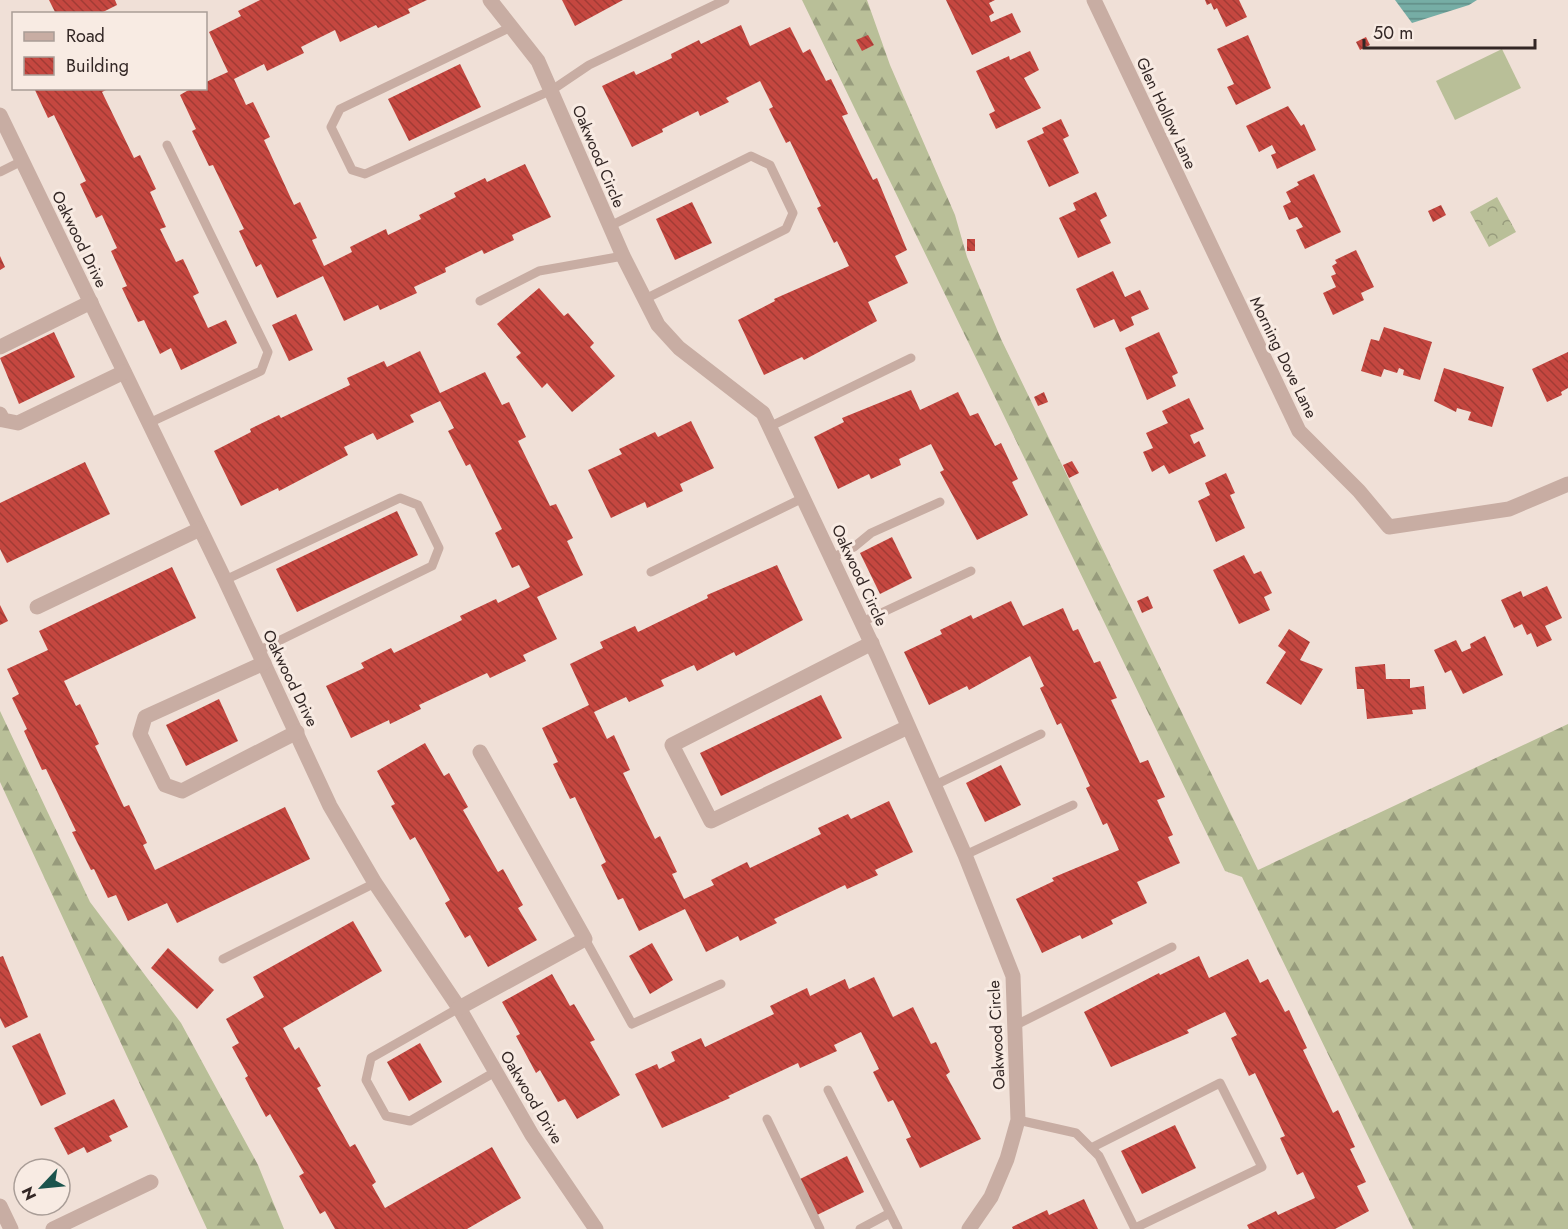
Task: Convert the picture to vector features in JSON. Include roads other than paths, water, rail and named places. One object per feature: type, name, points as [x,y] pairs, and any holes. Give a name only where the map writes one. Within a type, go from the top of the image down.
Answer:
[{"type":"street","name":"Oakwood Circle","points":[[490,0],[538,61],[623,256],[643,300],[658,325],[679,348],[763,413],[872,643],[935,785],[1012,975],[1018,1120],[1007,1160],[991,1197],[969,1229]]},
{"type":"street","name":"Glen Hollow Lane","points":[[1094,0],[1208,241]]},
{"type":"street","name":"Oakwood Drive","points":[[0,115],[225,580],[330,806],[375,883],[459,1008],[532,1135],[593,1228]]},
{"type":"street","name":"Morning Dove Lane","points":[[1208,241],[1299,432],[1359,491],[1389,527],[1509,508],[1568,484]]},
{"type":"street","points":[[0,347],[90,302]]},
{"type":"street","points":[[0,414],[3,420],[18,423],[124,372]]},
{"type":"street","points":[[37,607],[200,529]]},
{"type":"street","points":[[872,643],[672,745],[711,821],[908,727]]},
{"type":"street","points":[[261,657],[145,717],[140,734],[165,785],[182,791],[297,732]]},
{"type":"street","points":[[459,1008],[585,939],[480,752]]},
{"type":"street","points":[[52,1229],[152,1182]]},
{"type":"street","points":[[0,1206],[11,1229]]},
{"type":"lane","points":[[511,27],[340,109],[331,127],[352,170],[365,174],[552,90],[589,65],[725,0]]},
{"type":"lane","points":[[149,423],[261,372],[268,352],[167,145]]},
{"type":"lane","points":[[610,225],[751,156],[770,165],[792,213],[786,230],[643,300]]},
{"type":"lane","points":[[0,172],[22,161]]},
{"type":"lane","points":[[480,301],[539,272],[623,256]]},
{"type":"lane","points":[[769,427],[911,358]]},
{"type":"lane","points":[[225,580],[400,498],[418,505],[439,548],[432,566],[261,657]]},
{"type":"lane","points":[[651,572],[803,498]]},
{"type":"lane","points":[[832,558],[854,547],[871,533],[940,502]]},
{"type":"lane","points":[[862,622],[971,571]]},
{"type":"lane","points":[[935,785],[1041,734]]},
{"type":"lane","points":[[965,855],[1073,805]]},
{"type":"lane","points":[[223,959],[375,883]]},
{"type":"lane","points":[[585,939],[632,1024],[721,984]]},
{"type":"lane","points":[[1014,1026],[1172,947]]},
{"type":"lane","points":[[459,1008],[371,1058],[366,1080],[386,1116],[410,1121],[495,1072]]},
{"type":"lane","points":[[1018,1120],[1076,1133],[1090,1148],[1099,1156],[1135,1229],[1262,1167],[1220,1083],[1090,1148]]},
{"type":"lane","points":[[828,1090],[898,1229]]},
{"type":"lane","points":[[766,1119],[820,1229]]},
{"type":"lane","points":[[860,1229],[890,1213]]},
{"type":"water","points":[[1395,0],[1477,0],[1469,5],[1412,23]]}]
